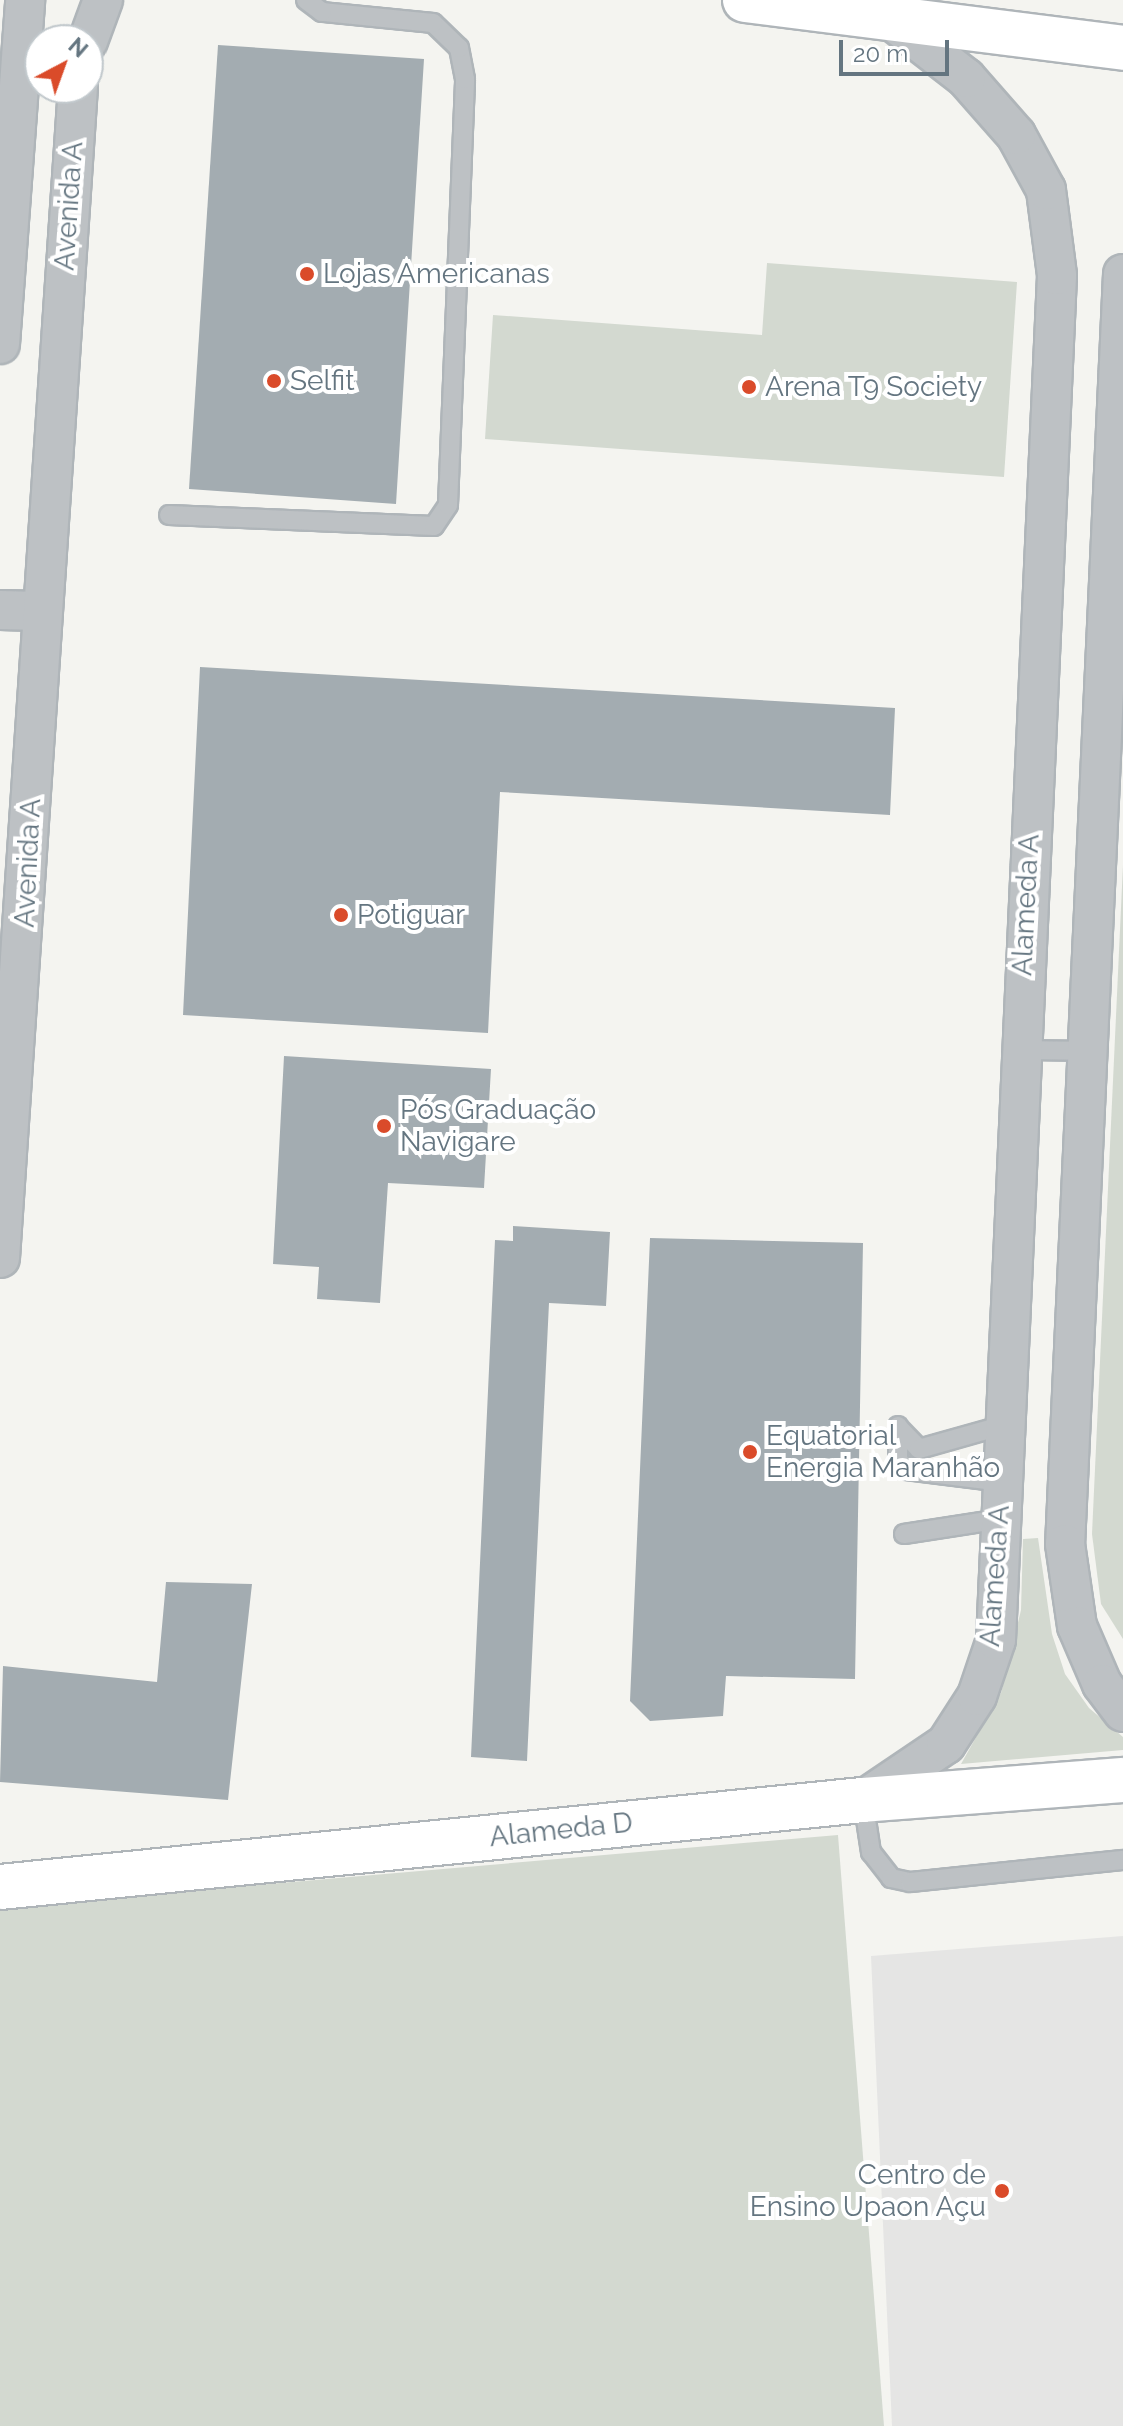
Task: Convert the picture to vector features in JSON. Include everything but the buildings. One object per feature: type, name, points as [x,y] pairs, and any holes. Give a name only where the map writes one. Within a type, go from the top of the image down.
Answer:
[{"type":"street","name":"Avenida A","points":[[0,344],[25,0]]},
{"type":"street","points":[[94,24],[103,0]]},
{"type":"street","points":[[745,0],[1123,48]]},
{"type":"street","name":"Alameda A","points":[[863,1800],[946,1744],[977,1696],[996,1640],[1019,1050],[1057,275],[1054,227],[1033,163],[993,104],[890,19]]},
{"type":"street","name":"Avenida A","points":[[0,1258],[24,952],[40,611],[77,104]]},
{"type":"street","points":[[1123,274],[1065,1544],[1077,1626],[1102,1684],[1123,1712]]},
{"type":"street","points":[[0,610],[40,611]]},
{"type":"street","name":"Alameda D","points":[[11,1878],[863,1800],[1123,1780]]},
{"type":"lane","points":[[169,515],[434,526],[448,505],[465,79],[459,48],[433,23],[322,12],[306,0]]},
{"type":"lane","points":[[1019,1050],[1088,1051]]},
{"type":"lane","points":[[1002,1482],[906,1470],[898,1460],[898,1426],[919,1449],[1004,1425]]},
{"type":"lane","points":[[904,1534],[1001,1519]]},
{"type":"lane","points":[[863,1800],[871,1852],[891,1878],[910,1882],[1123,1860]]},
{"type":"shaded area","name":"Arena T9 Society","points":[[767,263],[1017,282],[1004,477],[485,439],[493,315],[762,335]]},
{"type":"shaded area","points":[[1123,865],[1123,1639],[1101,1604],[1092,1534]]},
{"type":"shaded area","points":[[1038,1538],[1052,1634],[1065,1674],[1089,1708],[1123,1737],[1123,1750],[961,1764],[1001,1693],[1021,1610],[1023,1539]]},
{"type":"shaded area","points":[[838,1835],[884,2426],[0,2426],[0,1907]]},
{"type":"shaded area","name":"Centro de Ensino Upaon Açu","points":[[1123,1936],[1123,2426],[892,2426],[871,1956]]},
{"type":"place","name":"Lojas Americanas","points":[[307,274]]},
{"type":"place","name":"Selfit","points":[[274,381]]},
{"type":"place","name":"Arena T9 Society","points":[[749,387]]},
{"type":"place","name":"Potiguar","points":[[341,915]]},
{"type":"place","name":"Pós Graduação Navigare","points":[[384,1126]]},
{"type":"place","name":"Equatorial Energia Maranhão","points":[[750,1452]]},
{"type":"place","name":"Centro de Ensino Upaon Açu","points":[[1002,2191]]}]
